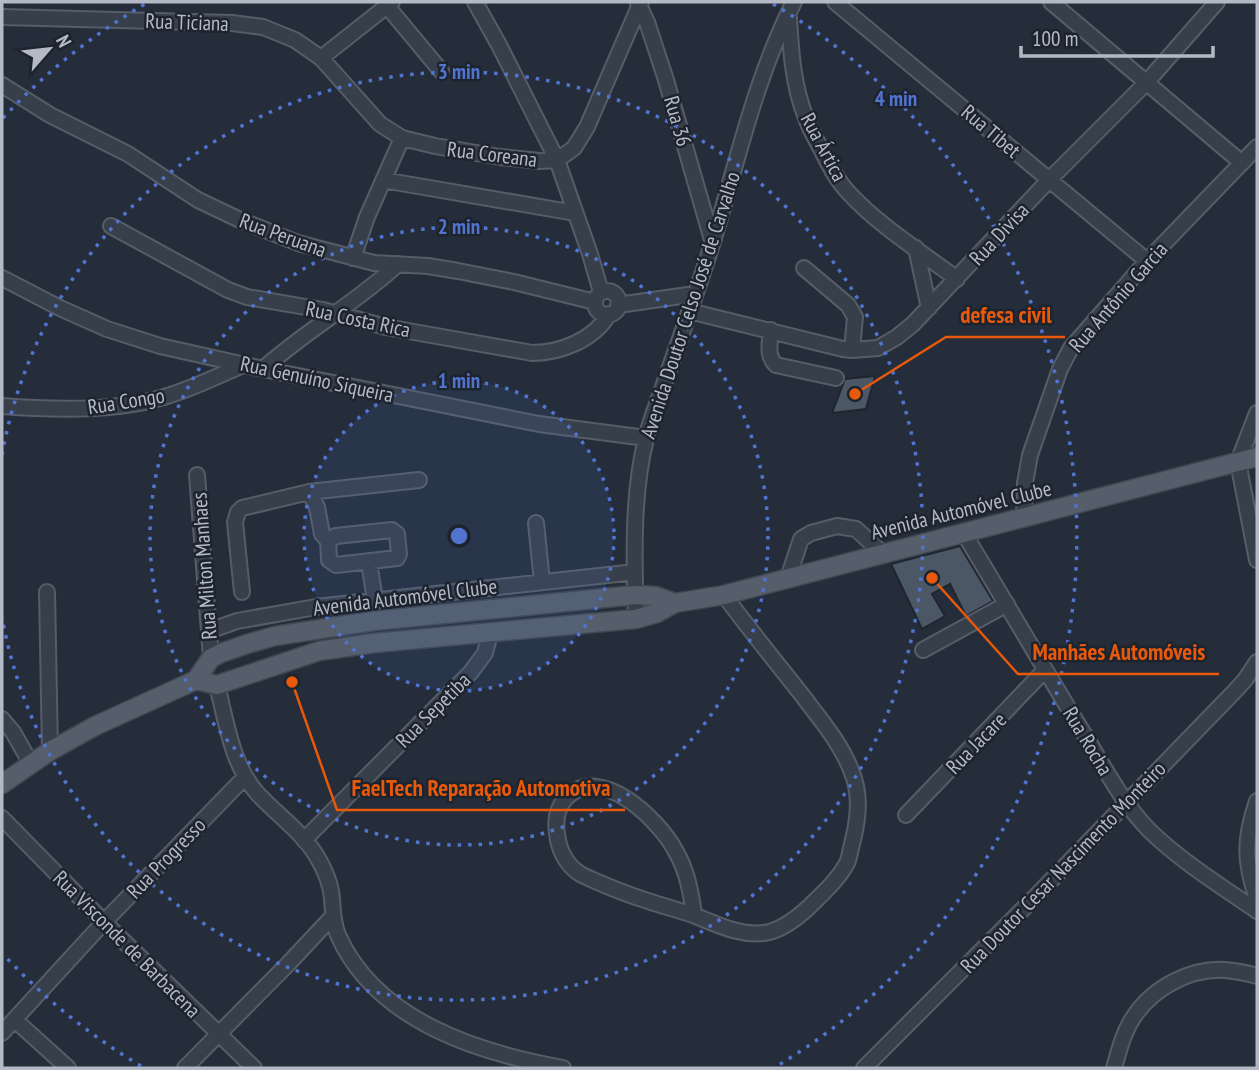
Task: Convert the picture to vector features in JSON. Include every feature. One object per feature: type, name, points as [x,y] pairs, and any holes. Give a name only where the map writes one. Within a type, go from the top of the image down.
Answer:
[{"type":"main road","name":"Avenida Automóvel Clube","points":[[217,685],[319,651],[374,643],[636,619],[657,613],[675,603],[724,595],[1257,457]]},
{"type":"main road","name":"Avenida Automóvel Clube","points":[[211,658],[275,636],[373,621],[635,595],[655,596],[675,603]]},
{"type":"main road","points":[[490,633],[494,619],[505,608]]},
{"type":"main road","points":[[373,621],[374,643]]},
{"type":"main road","points":[[2,784],[50,751],[95,726],[196,680],[211,658]]},
{"type":"main road","points":[[196,680],[217,685]]},
{"type":"street","points":[[475,2],[557,160],[590,254],[599,312],[695,294]]},
{"type":"street","name":"Rua Tibet","points":[[835,2],[1147,261]]},
{"type":"street","points":[[1051,2],[1242,163]]},
{"type":"street","name":"Rua Divisa","points":[[689,311],[843,349],[878,348],[897,337],[929,308],[1146,83],[1217,2]]},
{"type":"street","name":"Rua Coreana","points":[[321,58],[380,124],[402,138],[500,157],[557,160],[574,148],[587,127],[639,3]]},
{"type":"street","name":"Rua 36","points":[[639,3],[666,80],[713,242]]},
{"type":"street","points":[[321,58],[390,4],[440,71]]},
{"type":"street","name":"Avenida Doutor Celso José de Carvalho","points":[[636,619],[639,473],[646,438],[713,242],[752,109],[791,8]]},
{"type":"street","name":"Rua Ártica","points":[[791,8],[792,62],[796,86],[806,119],[830,168],[858,202],[957,279]]},
{"type":"street","name":"Rua Ticiana","points":[[2,17],[232,23],[263,27],[295,40],[321,58]]},
{"type":"street","name":"Rua Peruana","points":[[2,85],[50,115],[128,154],[198,200],[298,243],[374,263],[428,266],[598,297]]},
{"type":"street","points":[[353,258],[402,138]]},
{"type":"street","name":"Rua Antônio Garcia","points":[[1024,517],[1025,483],[1030,455],[1060,369],[1071,348],[1147,261],[1257,148]]},
{"type":"street","points":[[383,180],[575,213]]},
{"type":"street","name":"Rua Costa Rica","points":[[111,226],[228,290],[247,297],[336,313],[386,327],[532,353],[546,353],[573,344],[601,325],[614,310]]},
{"type":"street","points":[[916,248],[929,308]]},
{"type":"street","points":[[263,369],[380,281],[398,264]]},
{"type":"street","points":[[804,268],[848,305],[855,317],[852,350]]},
{"type":"street","name":"Rua Genuíno Siqueira","points":[[2,278],[107,330],[160,346],[539,424],[646,438]]},
{"type":"street","points":[[598,297],[607,290],[614,293],[618,298],[614,310]]},
{"type":"street","points":[[771,330],[769,354],[776,365],[836,378]]},
{"type":"street","name":"Rua Congo","points":[[2,406],[98,408],[136,403],[164,398],[245,364]]},
{"type":"street","points":[[1257,413],[1238,462],[1257,560]]},
{"type":"street","name":"Rua Milton Manhaes","points":[[197,475],[211,658]]},
{"type":"street","points":[[242,592],[234,522],[238,512],[247,505],[309,492],[419,480]]},
{"type":"street","points":[[309,492],[317,507],[322,534],[328,541],[332,564],[397,558],[400,554],[397,534],[391,530],[336,536],[328,541]]},
{"type":"street","points":[[536,523],[542,582]]},
{"type":"street","points":[[788,578],[801,539],[811,533],[837,526],[856,529],[882,553]]},
{"type":"street","name":"Rua Rocha","points":[[963,532],[1126,802],[1168,847],[1257,911]]},
{"type":"street","points":[[369,562],[375,600]]},
{"type":"street","points":[[209,631],[264,615],[375,600],[635,572]]},
{"type":"street","points":[[47,593],[50,751]]},
{"type":"street","points":[[694,915],[691,890],[675,848],[653,821],[629,800],[612,790],[594,786],[578,790],[566,799],[558,811],[557,843],[565,859],[578,873],[617,890],[694,915],[720,927],[745,933],[766,933],[785,925],[827,890],[847,863],[857,828],[858,796],[852,772],[841,748],[724,595]]},
{"type":"street","points":[[923,650],[1007,604]]},
{"type":"street","name":"Rua Sepetiba","points":[[304,839],[471,672],[485,653],[490,633]]},
{"type":"street","name":"Rua Doutor Cesar Nascimento Monteiro","points":[[864,1068],[1035,897],[1256,666]]},
{"type":"street","name":"Rua Jacare","points":[[906,815],[1045,670]]},
{"type":"street","points":[[217,685],[244,777],[304,839],[322,864],[332,897],[332,916],[341,941],[356,965],[390,1001],[409,1015],[442,1032],[485,1049],[563,1068]]},
{"type":"street","points":[[2,719],[13,732],[31,764]]},
{"type":"street","name":"Rua Progresso","points":[[2,1033],[104,922],[244,777]]},
{"type":"street","points":[[1257,801],[1248,831],[1247,848],[1247,866],[1257,899]]},
{"type":"street","name":"Rua Visconde de Barbacena","points":[[2,818],[254,1068]]},
{"type":"street","points":[[185,1068],[332,916]]},
{"type":"street","points":[[1114,1068],[1124,1035],[1133,1017],[1149,998],[1168,984],[1206,971],[1224,970],[1257,976]]},
{"type":"street","points":[[15,1020],[68,1068]]},
{"type":"building","points":[[875,376],[866,409],[832,413],[845,379]]},
{"type":"building","points":[[960,546],[993,601],[966,616],[950,584],[932,594],[945,616],[922,629],[891,564]]},
{"type":"place","name":"defesa civil","points":[[855,394]]},
{"type":"place","name":"Manhães Automóveis","points":[[932,578]]},
{"type":"place","name":"FaelTech Reparação Automotiva","points":[[292,682]]}]
